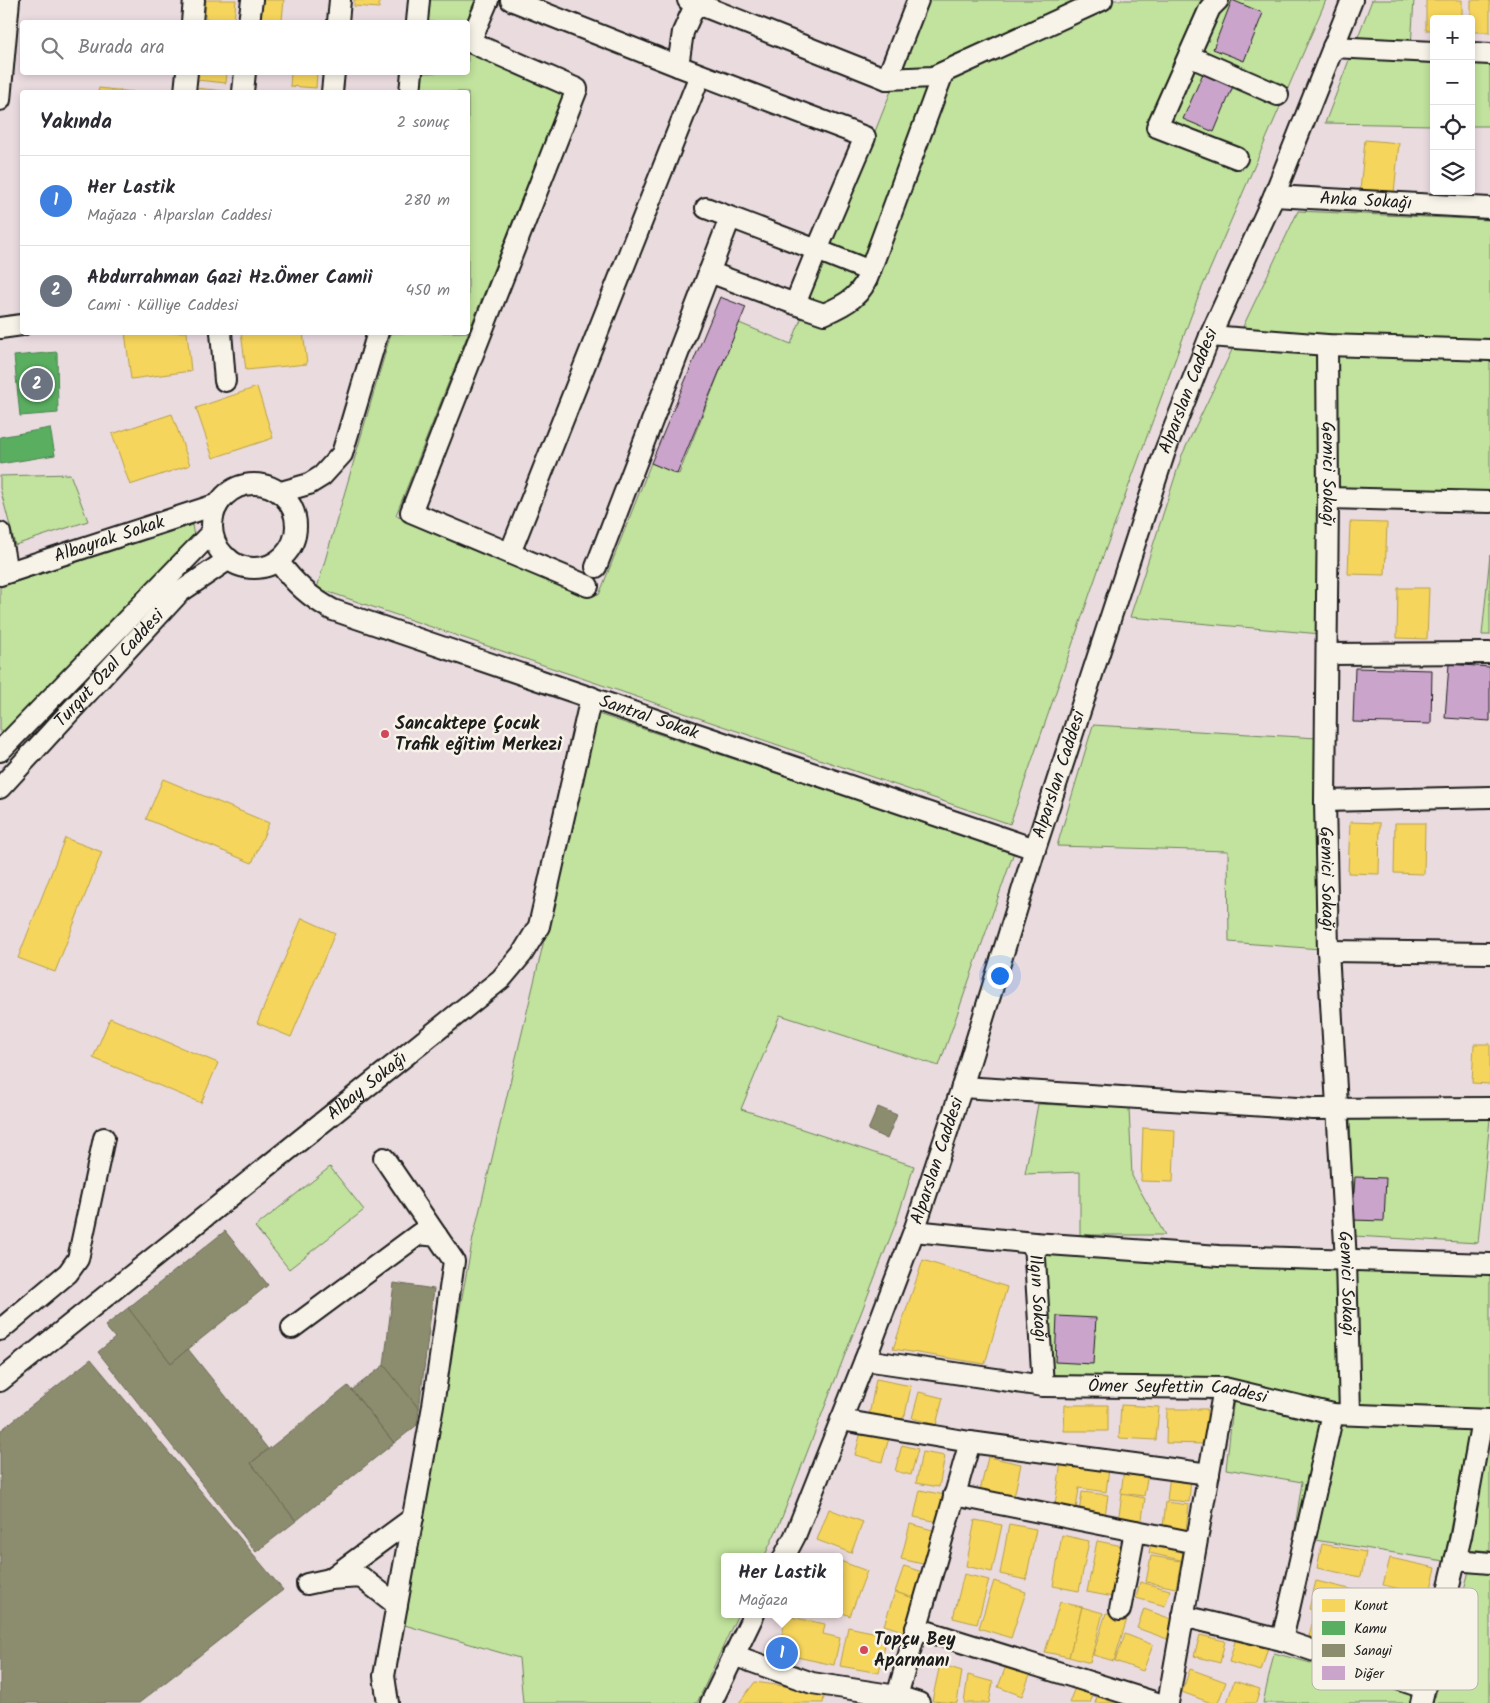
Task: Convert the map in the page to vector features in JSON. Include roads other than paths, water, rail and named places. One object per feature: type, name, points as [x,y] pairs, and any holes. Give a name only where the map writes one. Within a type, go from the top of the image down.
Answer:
[{"type":"street","points":[[0,100],[13,55],[9,0]]},
{"type":"street","points":[[192,20],[194,0]]},
{"type":"street","points":[[250,20],[252,0]]},
{"type":"street","points":[[338,20],[340,0]]},
{"type":"street","points":[[417,20],[419,0]]},
{"type":"street","points":[[488,0],[470,42],[578,89],[411,512],[588,586]]},
{"type":"street","points":[[511,0],[700,75],[865,137],[795,304]]},
{"type":"street","points":[[887,79],[918,0]]},
{"type":"street","points":[[678,66],[683,32],[692,2],[728,8],[887,79],[933,77],[1102,0]]},
{"type":"street","points":[[1218,0],[1210,8],[1157,127],[1237,158]]},
{"type":"street","name":"Alparslan Caddesi","points":[[786,1553],[795,1536],[865,1360],[914,1231],[962,1087],[1035,849],[1165,451],[1210,336],[1274,196],[1352,0]]},
{"type":"street","points":[[1333,47],[1430,52]]},
{"type":"street","points":[[1475,53],[1490,54]]},
{"type":"street","points":[[1188,56],[1278,95]]},
{"type":"street","points":[[709,272],[824,314],[847,304],[865,286],[943,73]]},
{"type":"street","points":[[185,90],[187,75]]},
{"type":"street","points":[[243,90],[245,75]]},
{"type":"street","points":[[332,90],[334,75]]},
{"type":"street","points":[[410,90],[412,75]]},
{"type":"street","points":[[510,553],[700,75]]},
{"type":"street","name":"Anka Sokağı","points":[[1274,196],[1490,208]]},
{"type":"street","points":[[706,208],[870,271]]},
{"type":"street","points":[[596,567],[730,218]]},
{"type":"street","points":[[0,328],[20,325]]},
{"type":"street","points":[[221,335],[224,381]]},
{"type":"street","points":[[281,492],[309,484],[322,476],[342,454],[377,335]]},
{"type":"street","points":[[1210,336],[1327,345],[1490,350]]},
{"type":"street","name":"Gemici Sokağı","points":[[1282,1640],[1341,1413],[1346,1261],[1328,951],[1325,801],[1328,498],[1327,345]]},
{"type":"street","points":[[254,483],[268,485],[281,492],[291,503],[296,517],[297,530],[293,543],[278,561],[262,568],[248,568],[229,559],[216,545],[212,532],[212,518],[218,504],[233,489],[254,483]]},
{"type":"street","points":[[1328,498],[1490,502]]},
{"type":"street","name":"Albayrak Sokak","points":[[4,574],[218,504]]},
{"type":"street","name":"Turgut Özal Caddesi","points":[[0,751],[212,532]]},
{"type":"street","points":[[0,534],[4,574]]},
{"type":"street","name":"Turgut Özal Caddesi","points":[[0,788],[180,592],[229,559]]},
{"type":"street","name":"Santral Sokak","points":[[278,561],[302,590],[333,610],[1035,849]]},
{"type":"street","points":[[1327,654],[1490,653]]},
{"type":"street","name":"Albay Sokağı","points":[[0,1381],[501,979],[522,954],[539,926],[590,697]]},
{"type":"street","points":[[1325,801],[1490,797]]},
{"type":"street","points":[[1328,951],[1490,953]]},
{"type":"street","points":[[962,1087],[1338,1109],[1490,1108]]},
{"type":"street","points":[[0,1330],[68,1273],[78,1258],[104,1138]]},
{"type":"street","points":[[384,1158],[454,1262],[433,1406],[384,1676],[388,1703]]},
{"type":"street","name":"Ilgın Sokağı","points":[[914,1231],[1034,1243],[1043,1386]]},
{"type":"street","points":[[292,1328],[419,1234],[438,1236]]},
{"type":"street","points":[[1034,1243],[1346,1261],[1490,1264]]},
{"type":"street","name":"Ömer Seyfettin Caddesi","points":[[865,1360],[1043,1386],[1224,1388],[1341,1413],[1486,1420]]},
{"type":"street","points":[[1168,1703],[1224,1388]]},
{"type":"street","points":[[841,1420],[970,1442],[1209,1474]]},
{"type":"street","points":[[1448,1588],[1486,1420]]},
{"type":"street","points":[[896,1699],[970,1442]]},
{"type":"street","points":[[954,1495],[1196,1543]]},
{"type":"street","points":[[330,1578],[412,1518]]},
{"type":"street","points":[[1120,1610],[1135,1531]]},
{"type":"street","points":[[1455,1560],[1490,1563]]},
{"type":"street","points":[[307,1584],[330,1578],[362,1577],[396,1605]]},
{"type":"street","points":[[1183,1616],[1282,1640],[1312,1652]]},
{"type":"street","points":[[710,1703],[752,1618]]},
{"type":"street","points":[[916,1628],[1157,1703]]},
{"type":"street","points":[[733,1655],[812,1683],[919,1703]]},
{"type":"street","points":[[1408,1690],[1423,1696]]},
{"type":"place","name":"Abdurrahman Gazi Hz.Ömer Camii","points":[[37,384]]},
{"type":"place","name":"Sancaktepe Çocuk Trafik eğitim Merkezi","points":[[385,734]]},
{"type":"place","name":"Topçu Bey Aparmanı","points":[[864,1650]]},
{"type":"place","name":"Her Lastik","points":[[782,1653]]}]
